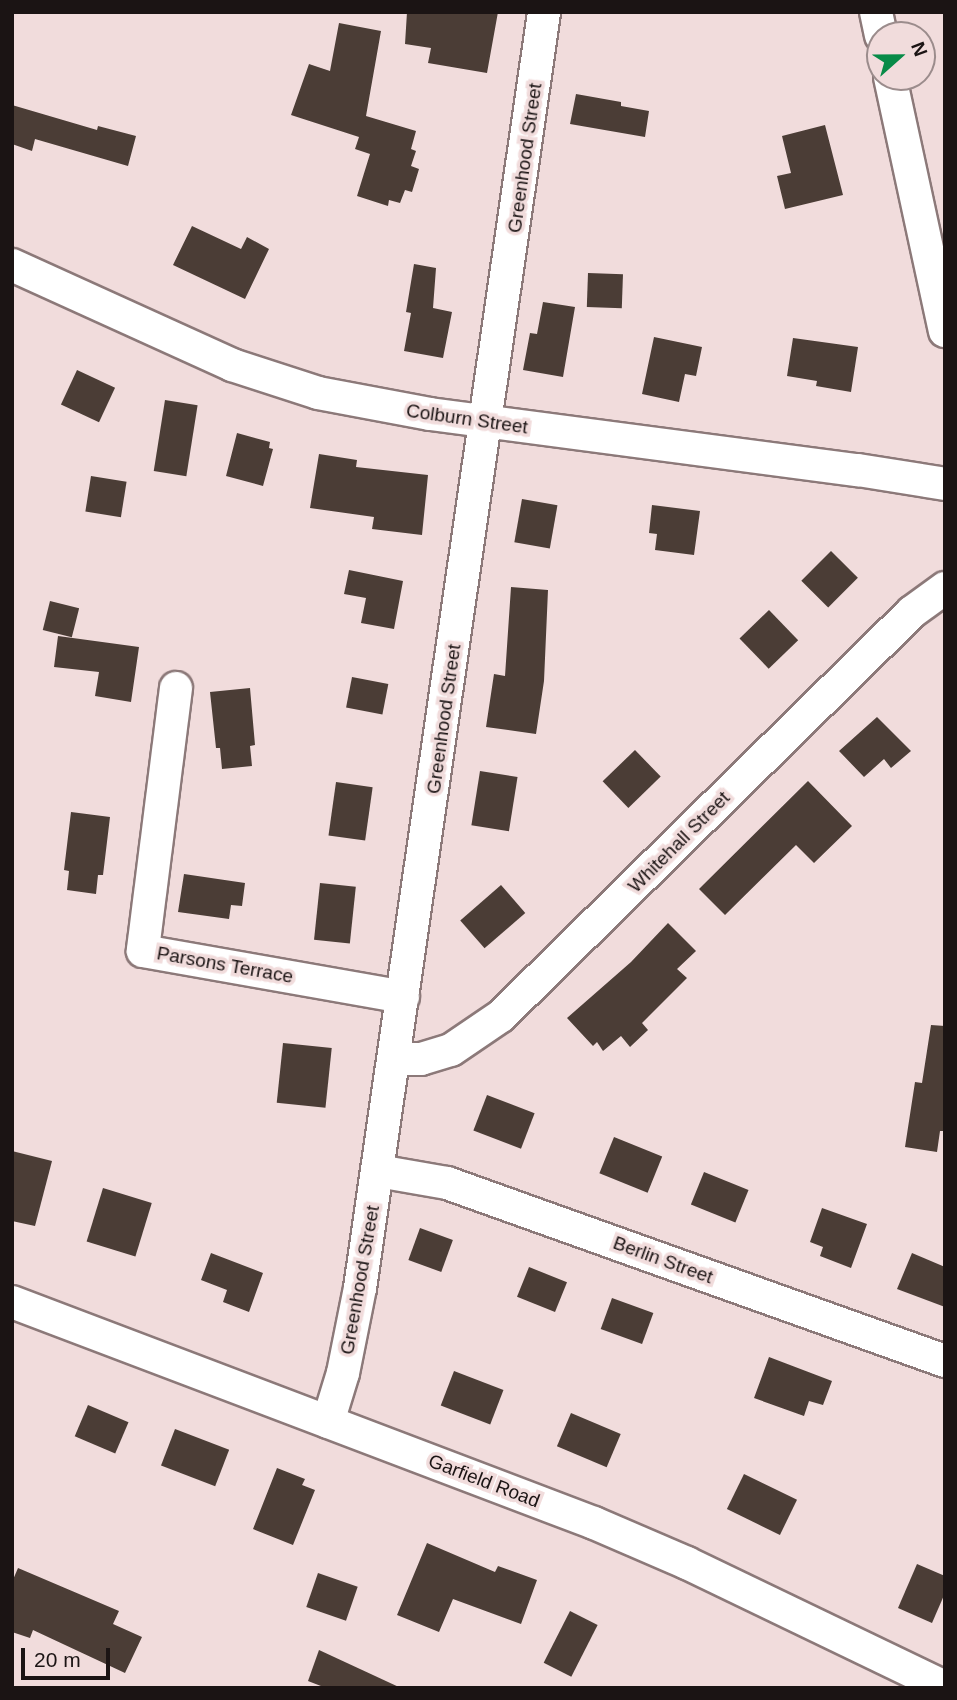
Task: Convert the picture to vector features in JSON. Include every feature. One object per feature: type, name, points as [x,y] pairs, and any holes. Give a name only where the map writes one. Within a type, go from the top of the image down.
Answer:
[{"type":"street","name":"Greenhood Street","points":[[328,1422],[355,1319],[378,1171],[544,12]]},
{"type":"street","points":[[894,91],[934,230],[945,331]]},
{"type":"street","name":"Colburn Street","points":[[12,265],[260,376],[353,400],[487,423],[858,470],[945,484]]},
{"type":"street","name":"Whitehall Street","points":[[394,1059],[421,1059],[451,1050],[501,1016],[912,612],[945,588]]},
{"type":"street","name":"Parsons Terrace","points":[[176,688],[142,950],[403,997]]},
{"type":"street","name":"Berlin Street","points":[[378,1171],[447,1183],[945,1361]]},
{"type":"street","name":"Garfield Road","points":[[12,1303],[654,1548],[945,1687]]},
{"type":"building","points":[[407,12],[498,12],[487,73],[428,63],[431,48],[405,44]]},
{"type":"building","points":[[339,23],[381,31],[366,116],[416,131],[411,149],[416,151],[411,166],[419,169],[412,192],[405,190],[400,203],[389,200],[388,206],[357,196],[370,154],[355,149],[359,137],[291,115],[309,64],[330,71]]},
{"type":"building","points":[[576,94],[621,102],[621,106],[649,111],[645,137],[570,124]]},
{"type":"building","points":[[12,105],[97,130],[98,126],[136,136],[128,166],[35,139],[32,151],[12,144]]},
{"type":"building","points":[[825,125],[843,195],[785,209],[777,176],[791,173],[782,136]]},
{"type":"building","points":[[192,226],[241,249],[247,237],[269,249],[245,299],[173,265]]},
{"type":"building","points":[[414,264],[436,268],[433,308],[452,312],[443,358],[404,351],[411,313],[406,312]]},
{"type":"building","points":[[588,273],[623,274],[622,308],[587,307]]},
{"type":"building","points":[[543,302],[575,307],[563,377],[523,370],[530,333],[537,334]]},
{"type":"building","points":[[654,337],[702,347],[696,376],[685,374],[679,402],[642,394]]},
{"type":"building","points":[[793,338],[858,347],[851,392],[816,386],[817,381],[787,376]]},
{"type":"building","points":[[77,370],[115,388],[99,422],[61,404]]},
{"type":"building","points":[[165,400],[198,405],[186,476],[154,471]]},
{"type":"building","points":[[237,433],[270,442],[269,448],[273,449],[263,486],[226,476]]},
{"type":"building","points":[[319,454],[357,460],[356,467],[428,475],[422,535],[372,529],[374,517],[310,508]]},
{"type":"building","points":[[91,476],[127,482],[121,517],[85,512]]},
{"type":"building","points":[[522,499],[557,505],[550,549],[514,542]]},
{"type":"building","points":[[652,505],[700,511],[694,555],[655,550],[657,534],[649,533]]},
{"type":"building","points":[[831,551],[858,578],[828,608],[801,581]]},
{"type":"building","points":[[349,570],[403,581],[394,629],[361,623],[366,598],[344,594]]},
{"type":"building","points":[[511,587],[548,590],[544,681],[536,734],[486,727],[494,674],[505,676]]},
{"type":"building","points":[[50,601],[79,608],[72,637],[43,630]]},
{"type":"building","points":[[769,610],[798,640],[769,669],[740,638]]},
{"type":"building","points":[[58,636],[139,647],[131,702],[95,696],[99,672],[54,667]]},
{"type":"building","points":[[352,677],[388,684],[382,714],[346,707]]},
{"type":"building","points":[[250,688],[255,745],[250,746],[252,766],[222,769],[220,748],[216,748],[210,692]]},
{"type":"building","points":[[877,717],[911,751],[891,768],[884,759],[864,777],[839,751]]},
{"type":"building","points":[[635,750],[661,777],[628,808],[603,781]]},
{"type":"building","points":[[480,771],[518,777],[509,831],[471,825]]},
{"type":"building","points":[[808,781],[852,826],[814,863],[796,845],[725,915],[699,889]]},
{"type":"building","points":[[336,782],[373,787],[365,841],[328,835]]},
{"type":"building","points":[[71,812],[110,817],[103,875],[98,875],[96,894],[67,890],[69,871],[64,870]]},
{"type":"building","points":[[184,874],[245,883],[242,906],[231,905],[229,919],[178,912]]},
{"type":"building","points":[[320,883],[356,887],[350,943],[314,940]]},
{"type":"building","points":[[501,885],[525,913],[485,948],[460,920]]},
{"type":"building","points":[[668,923],[696,951],[677,969],[687,978],[642,1023],[648,1030],[630,1047],[621,1036],[603,1051],[597,1042],[593,1046],[567,1018],[631,962]]},
{"type":"building","points":[[931,1025],[945,1026],[945,1131],[940,1131],[937,1152],[905,1147],[915,1082],[922,1083]]},
{"type":"building","points":[[283,1043],[332,1048],[325,1108],[277,1103]]},
{"type":"building","points":[[487,1095],[535,1113],[521,1149],[473,1130]]},
{"type":"building","points":[[614,1137],[662,1156],[648,1193],[599,1173]]},
{"type":"building","points":[[12,1151],[52,1161],[35,1226],[12,1221]]},
{"type":"building","points":[[704,1172],[749,1190],[735,1222],[691,1204]]},
{"type":"building","points":[[103,1188],[152,1203],[135,1256],[87,1242]]},
{"type":"building","points":[[822,1208],[867,1224],[851,1268],[820,1256],[823,1247],[810,1242]]},
{"type":"building","points":[[420,1228],[453,1240],[441,1272],[408,1260]]},
{"type":"building","points":[[211,1253],[263,1273],[249,1312],[223,1302],[227,1290],[201,1280]]},
{"type":"building","points":[[912,1253],[945,1267],[945,1307],[897,1289]]},
{"type":"building","points":[[529,1267],[567,1282],[555,1312],[517,1297]]},
{"type":"building","points":[[612,1298],[653,1313],[642,1344],[601,1329]]},
{"type":"building","points":[[769,1357],[832,1381],[823,1405],[809,1401],[804,1416],[754,1398]]},
{"type":"building","points":[[454,1371],[503,1390],[490,1425],[441,1406]]},
{"type":"building","points":[[88,1405],[129,1422],[115,1453],[75,1436]]},
{"type":"building","points":[[571,1413],[621,1434],[607,1467],[557,1446]]},
{"type":"building","points":[[175,1429],[229,1450],[215,1486],[161,1465]]},
{"type":"building","points":[[277,1468],[305,1479],[302,1485],[315,1490],[293,1545],[253,1529]]},
{"type":"building","points":[[744,1474],[797,1500],[780,1535],[727,1509]]},
{"type":"building","points":[[427,1543],[495,1572],[498,1566],[537,1580],[521,1624],[453,1599],[439,1632],[397,1615]]},
{"type":"building","points":[[917,1564],[945,1576],[945,1593],[932,1623],[898,1608]]},
{"type":"building","points":[[18,1568],[119,1611],[113,1624],[142,1637],[125,1673],[33,1630],[30,1638],[12,1632],[12,1582]]},
{"type":"building","points":[[318,1573],[358,1587],[346,1621],[306,1607]]},
{"type":"building","points":[[570,1611],[598,1625],[571,1677],[544,1663]]},
{"type":"building","points":[[319,1650],[401,1688],[326,1688],[308,1681]]}]
